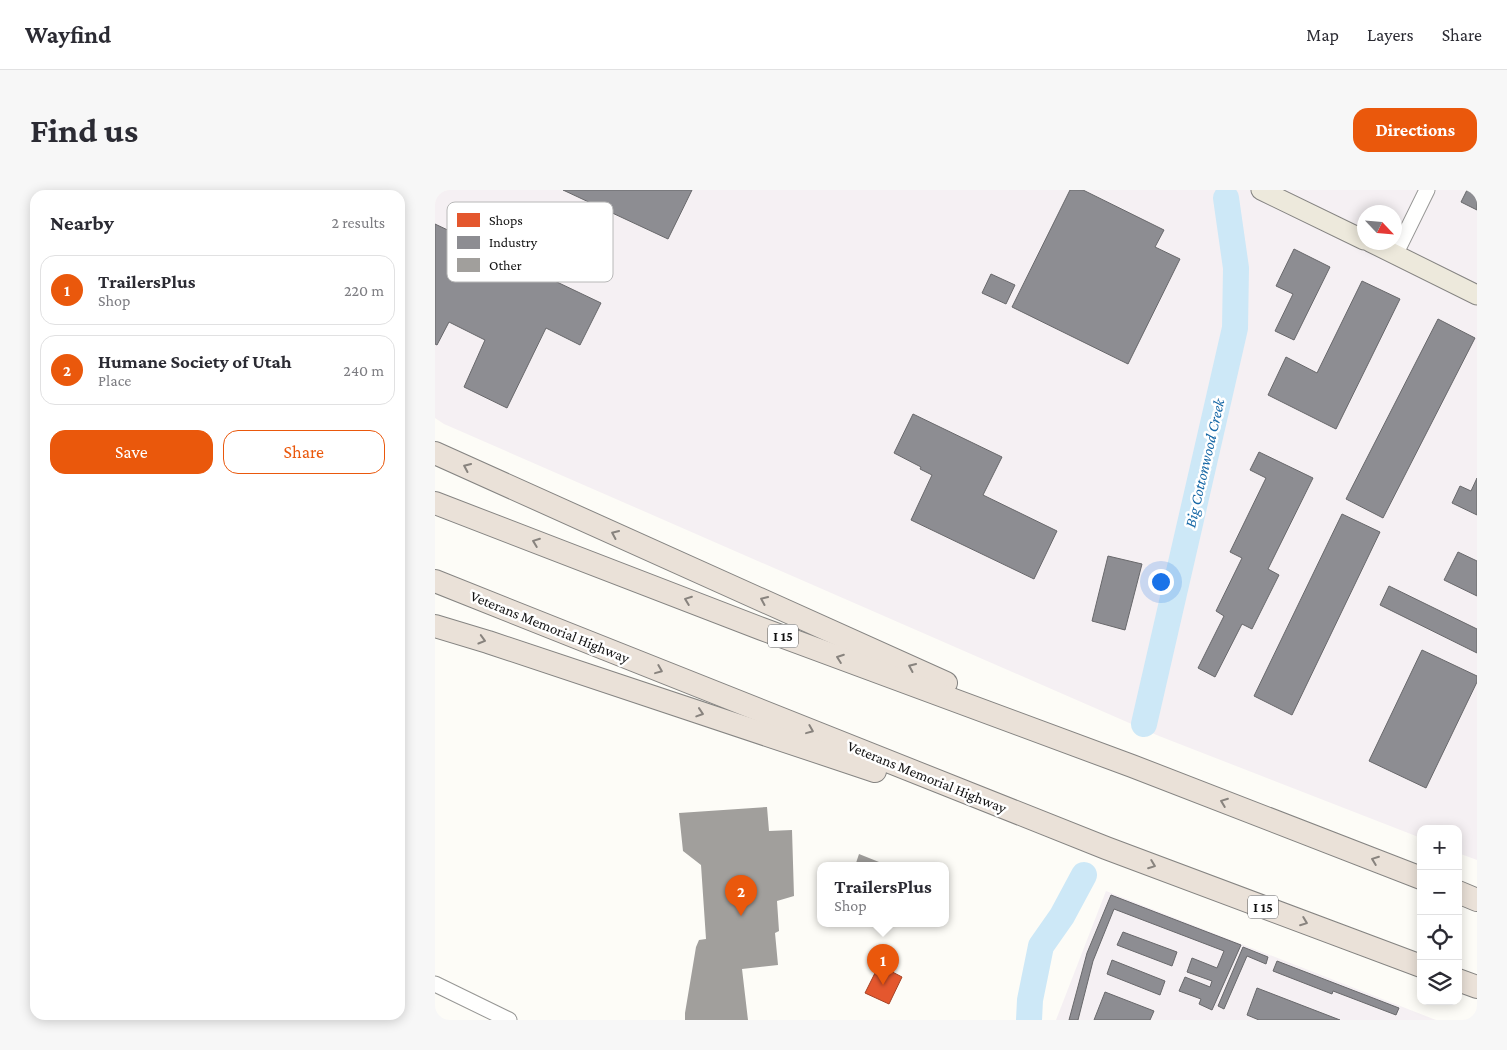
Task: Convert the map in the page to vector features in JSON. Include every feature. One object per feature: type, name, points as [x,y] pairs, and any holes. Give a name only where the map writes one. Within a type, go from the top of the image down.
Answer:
[{"type":"highway","points":[[435,452],[1132,766]]},
{"type":"highway","name":"I 15","points":[[435,503],[772,632],[1132,766],[1417,876]]},
{"type":"highway","name":"Veterans Memorial Highway","points":[[435,581],[1106,848],[1417,965]]},
{"type":"highway","points":[[435,626],[1106,848]]},
{"type":"highway","points":[[1462,894],[1477,900]]},
{"type":"highway","points":[[1462,981],[1477,987]]},
{"type":"main road","points":[[1261,190],[1357,236]]},
{"type":"main road","points":[[1385,250],[1477,295]]},
{"type":"street","points":[[1395,255],[1427,190]]},
{"type":"street","points":[[435,984],[509,1020]]},
{"type":"shaded area","points":[[435,190],[1477,190],[1477,860],[1462,854],[1462,825],[1417,825],[1417,836],[1159,736],[444,424],[435,418]]},
{"type":"shaded area","points":[[1106,891],[1436,1020],[1056,1020]]},
{"type":"building: Shops","points":[[879,965],[902,977],[889,1004],[865,993]]},
{"type":"building: Industry","points":[[563,190],[692,190],[668,239],[613,213],[613,202],[589,202]]},
{"type":"building: Industry","points":[[1070,190],[1083,190],[1164,230],[1155,247],[1180,259],[1128,364],[1012,307]]},
{"type":"building: Industry","points":[[1467,190],[1477,190],[1477,210],[1461,202]]},
{"type":"building: Industry","points":[[435,224],[447,230],[447,282],[557,282],[601,303],[580,345],[546,328],[507,408],[464,387],[485,340],[449,322],[437,345],[435,344]]},
{"type":"building: Industry","points":[[1294,249],[1330,267],[1294,340],[1275,331],[1293,294],[1276,286]]},
{"type":"building: Industry","points":[[991,274],[1015,285],[1006,304],[982,293]]},
{"type":"building: Industry","points":[[1362,281],[1400,299],[1336,429],[1268,395],[1286,357],[1317,373]]},
{"type":"building: Industry","points":[[1438,319],[1475,338],[1383,518],[1346,499]]},
{"type":"building: Industry","points":[[913,414],[1002,457],[983,495],[1057,531],[1034,579],[911,520],[932,475],[894,453]]},
{"type":"building: Industry","points":[[1259,452],[1313,478],[1268,569],[1279,575],[1252,629],[1242,624],[1215,677],[1198,668],[1224,616],[1216,611],[1242,558],[1230,552],[1266,478],[1250,470]]},
{"type":"building: Industry","points":[[1477,478],[1477,515],[1452,503],[1460,486],[1471,491]]},
{"type":"building: Industry","points":[[1342,514],[1380,532],[1292,715],[1254,696]]},
{"type":"building: Industry","points":[[1458,552],[1477,561],[1477,596],[1444,580]]},
{"type":"building: Industry","points":[[1108,556],[1142,564],[1125,630],[1092,621]]},
{"type":"building: Industry","points":[[1389,586],[1477,629],[1477,653],[1380,605]]},
{"type":"building: Industry","points":[[1422,650],[1477,676],[1477,682],[1426,788],[1369,761]]},
{"type":"building: Industry","points":[[1111,895],[1241,945],[1212,1010],[1199,1004],[1201,999],[1179,991],[1185,977],[1210,987],[1212,981],[1187,972],[1192,958],[1217,968],[1224,951],[1114,909],[1093,961],[1078,1020],[1069,1020],[1087,953]]},
{"type":"building: Industry","points":[[1123,932],[1177,952],[1172,966],[1117,945]]},
{"type":"building: Industry","points":[[1243,947],[1268,957],[1266,964],[1247,956],[1224,1009],[1218,1006]]},
{"type":"building: Industry","points":[[1112,960],[1165,981],[1160,995],[1107,974]]},
{"type":"building: Industry","points":[[1277,961],[1399,1008],[1396,1015],[1333,991],[1332,994],[1273,971]]},
{"type":"building: Industry","points":[[1257,988],[1340,1020],[1259,1020],[1247,1015]]},
{"type":"building: Industry","points":[[1105,992],[1154,1011],[1150,1020],[1094,1020]]},
{"type":"building: Other","points":[[767,807],[769,831],[792,830],[794,896],[777,901],[779,931],[775,933],[778,965],[742,969],[748,1020],[685,1020],[696,947],[699,940],[706,939],[701,865],[683,851],[679,813]]},
{"type":"building: Other","points":[[859,854],[879,862],[856,862]]},
{"type":"waterway","name":"Big Cottonwood Creek","points":[[1144,724],[1235,328],[1236,268],[1226,198]]},
{"type":"waterway","name":"Big Cottonwood Creek","points":[[1029,1020],[1030,1000],[1041,946],[1062,916],[1084,875]]},
{"type":"place","name":"Humane Society of Utah","points":[[741,916]]},
{"type":"place","name":"TrailersPlus","points":[[883,985]]}]
